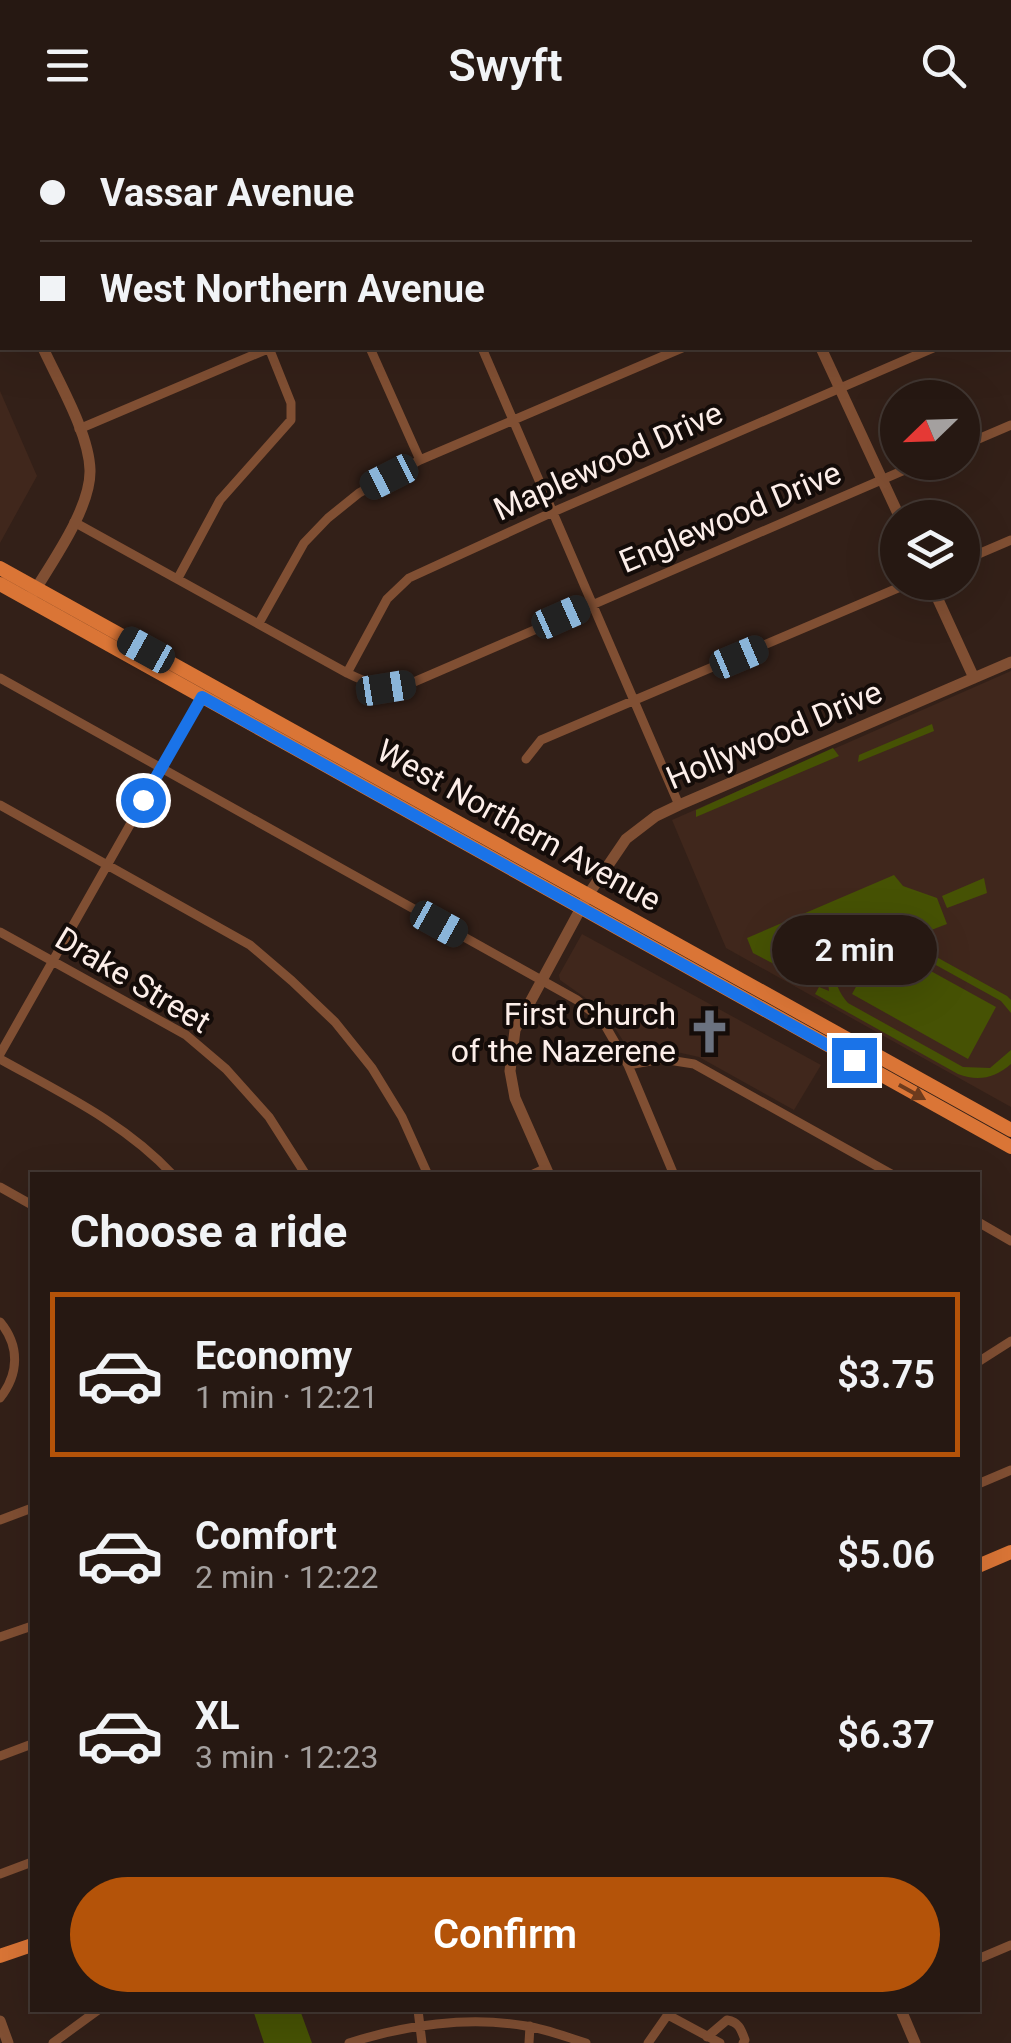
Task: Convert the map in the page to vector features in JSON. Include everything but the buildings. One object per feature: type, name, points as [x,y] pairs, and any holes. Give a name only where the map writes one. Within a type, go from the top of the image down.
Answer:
[{"type":"main road","name":"West Northern Avenue","points":[[0,568],[33,594],[206,691],[1011,1130]]},
{"type":"main road","name":"West Northern Avenue","points":[[0,584],[33,594]]},
{"type":"main road","name":"West Northern Avenue","points":[[585,901],[1011,1147]]},
{"type":"main road","points":[[980,1565],[1011,1552]]},
{"type":"main road","points":[[0,1956],[30,1945]]},
{"type":"street","points":[[33,594],[84,501],[90,468],[78,428],[44,350]]},
{"type":"street","points":[[78,428],[265,350]]},
{"type":"street","points":[[178,578],[220,500],[291,420],[291,402],[271,350]]},
{"type":"street","points":[[371,350],[420,460]]},
{"type":"street","points":[[483,350],[679,805]]},
{"type":"street","points":[[260,623],[304,543],[358,493],[420,460],[677,350]]},
{"type":"street","points":[[822,350],[880,476]]},
{"type":"street","name":"Maplewood Drive","points":[[347,672],[387,599],[410,578],[552,512],[928,350]]},
{"type":"street","points":[[980,438],[1011,425]]},
{"type":"street","points":[[882,480],[891,500]]},
{"type":"street","name":"Englewood Drive","points":[[74,522],[347,672],[386,688],[408,685],[882,480]]},
{"type":"street","points":[[980,553],[1011,540]]},
{"type":"street","points":[[526,759],[541,740],[880,596]]},
{"type":"street","points":[[938,600],[974,678]]},
{"type":"street","name":"Hollywood Drive","points":[[547,1172],[516,1098],[510,1071],[515,1030],[585,901],[626,839],[656,816],[679,805],[1011,662]]},
{"type":"street","points":[[0,678],[576,1000],[602,1020],[628,1065],[673,1172]]},
{"type":"street","points":[[169,1172],[110,1120],[0,1056],[206,691]]},
{"type":"street","points":[[0,805],[250,945],[292,980],[372,1068],[402,1117],[427,1172]]},
{"type":"street","name":"Drake Street","points":[[0,932],[186,1035],[226,1069],[269,1117],[304,1172]]},
{"type":"street","points":[[628,1065],[662,1060],[694,1064],[887,1172]]},
{"type":"street","points":[[0,1186],[30,1204]]},
{"type":"street","points":[[980,1223],[1011,1241]]},
{"type":"street","points":[[0,1322],[10,1336],[16,1361],[10,1384],[0,1398]]},
{"type":"street","points":[[980,1361],[1011,1340]]},
{"type":"street","points":[[980,1483],[1011,1470]]},
{"type":"street","points":[[0,1520],[30,1509]]},
{"type":"street","points":[[0,1638],[30,1627]]},
{"type":"street","points":[[0,1756],[30,1745]]},
{"type":"street","points":[[0,1874],[30,1863]]},
{"type":"street","points":[[980,1958],[1011,1945]]},
{"type":"street","points":[[53,2043],[95,2012]]},
{"type":"street","points":[[418,2012],[422,2043]]},
{"type":"street","points":[[903,2012],[915,2043]]},
{"type":"street","points":[[648,2043],[670,2013],[720,2043]]},
{"type":"street","points":[[707,2037],[727,2020],[740,2028],[743,2043]]},
{"type":"street","points":[[0,2021],[8,2043]]},
{"type":"street","points":[[349,2043],[462,2022],[530,2026],[586,2043]]},
{"type":"street","points":[[529,2043],[530,2026]]},
{"type":"shaded area","points":[[0,391],[37,476],[0,543]]},
{"type":"shaded area","points":[[1011,671],[1011,1107],[726,948],[672,820]]},
{"type":"shaded area","points":[[582,934],[821,1065],[794,1110],[699,1057],[668,1050],[631,1053],[604,1011],[560,980],[559,975]]},
{"type":"green space","points":[[932,724],[934,731],[858,762],[859,755]]},
{"type":"green space","points":[[833,748],[839,756],[696,817],[696,810]]},
{"type":"green space","points":[[894,875],[903,886],[937,898],[947,924],[913,937],[905,918],[884,928],[1007,996],[1011,1013],[1001,1001],[887,938],[859,938],[848,944],[836,965],[839,990],[848,1003],[963,1067],[990,1068],[1011,1050],[1011,1064],[999,1073],[979,1078],[958,1074],[815,994],[819,987],[829,991],[826,963],[795,975],[753,953],[747,938]]},
{"type":"green space","points":[[984,878],[987,893],[947,908],[942,896]]},
{"type":"green space","points":[[880,943],[996,1007],[968,1059],[852,994]]},
{"type":"green space","points":[[254,2012],[301,2012],[312,2043],[264,2043]]},
{"type":"place","name":"First Church of the Nazerene","points":[[709,1032]]},
{"type":"route","points":[[143,800],[202,697],[854,1060]]}]
